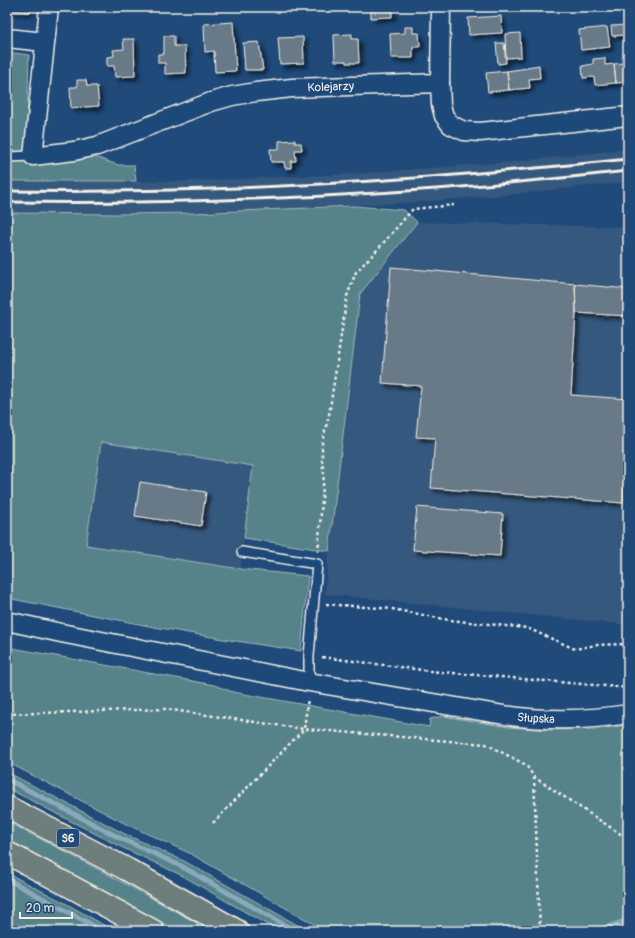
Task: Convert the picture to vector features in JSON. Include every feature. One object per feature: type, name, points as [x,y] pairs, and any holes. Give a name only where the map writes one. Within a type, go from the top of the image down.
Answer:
[{"type":"highway","name":"S6","points":[[7,807],[128,870],[237,931]]},
{"type":"highway","points":[[7,854],[153,931]]},
{"type":"street","points":[[33,156],[49,7]]},
{"type":"street","points":[[441,7],[441,105],[444,116],[451,125],[464,131],[480,132],[628,116]]},
{"type":"street","points":[[7,38],[46,42]]},
{"type":"street","name":"Kolejarzy","points":[[33,156],[74,151],[97,146],[211,102],[238,95],[292,88],[440,83]]},
{"type":"street","name":"Słupska","points":[[7,621],[61,634],[309,682],[523,718],[553,720],[594,718],[628,714]]},
{"type":"lane","name":"Kolejarzy","points":[[7,157],[33,156]]},
{"type":"lane","points":[[242,552],[317,564],[309,656],[309,682]]},
{"type":"path","points":[[317,564],[324,473],[322,443],[329,415],[349,290],[356,272],[413,209],[454,205]]},
{"type":"path","points":[[314,603],[392,609],[449,620],[526,628],[575,649],[596,645],[625,644]]},
{"type":"path","points":[[309,656],[430,671],[628,688]]},
{"type":"path","points":[[213,823],[304,729],[309,682]]},
{"type":"path","points":[[7,714],[165,709],[304,729],[486,744],[526,765],[534,777],[622,835],[628,836]]},
{"type":"path","points":[[534,777],[540,931]]},
{"type":"shaded area","points":[[628,149],[628,182],[514,194],[434,201],[274,210],[115,214],[7,213],[7,181],[192,181],[352,174],[511,162]]},
{"type":"shaded area","points":[[417,222],[628,227],[628,625],[325,594],[360,294]]},
{"type":"shaded area","points":[[101,442],[253,466],[240,569],[86,546]]},
{"type":"green space","points":[[7,52],[29,55],[26,164],[92,156],[118,165],[134,165],[136,181],[7,181]]},
{"type":"green space","points":[[354,206],[404,210],[417,222],[360,294],[329,551],[244,538],[253,466],[101,442],[86,545],[240,569],[308,576],[301,651],[154,627],[7,598],[7,213],[193,213]]},
{"type":"green space","points":[[7,647],[214,685],[233,692],[429,727],[430,719],[443,716],[508,727],[548,730],[598,729],[628,725],[628,925],[611,931],[326,931],[189,853],[128,825],[7,762]]},
{"type":"green space","points":[[7,772],[125,834],[184,861],[308,931],[278,931],[183,876],[119,846],[7,788]]},
{"type":"green space","points":[[7,822],[109,875],[211,931],[178,931],[7,839]]},
{"type":"green space","points":[[7,873],[67,904],[114,931],[7,931]]},
{"type":"building","points":[[7,7],[31,7],[30,12],[7,10]]},
{"type":"building","points":[[371,7],[392,7],[392,17],[371,18]]},
{"type":"building","points":[[501,16],[502,33],[469,35],[468,18]]},
{"type":"building","points":[[233,22],[236,71],[215,72],[214,51],[205,52],[204,24]]},
{"type":"building","points":[[628,25],[628,35],[612,36],[611,26]]},
{"type":"building","points":[[405,27],[413,27],[413,33],[419,33],[420,47],[413,47],[413,58],[391,58],[390,34],[405,33]]},
{"type":"building","points":[[607,27],[610,47],[581,50],[579,30]]},
{"type":"building","points":[[520,33],[521,57],[506,58],[505,34]]},
{"type":"building","points":[[352,34],[352,39],[358,39],[359,63],[335,61],[334,35]]},
{"type":"building","points":[[164,36],[174,36],[174,46],[185,46],[186,73],[165,74],[165,63],[158,63],[158,54],[164,54]]},
{"type":"building","points":[[303,37],[304,63],[280,64],[278,38]]},
{"type":"building","points":[[123,39],[134,39],[135,76],[115,77],[114,66],[107,66],[107,57],[114,56],[113,50],[124,49]]},
{"type":"building","points":[[259,42],[263,70],[245,70],[243,43]]},
{"type":"building","points":[[496,43],[504,43],[506,63],[498,64]]},
{"type":"building","points":[[605,58],[605,65],[614,64],[616,83],[595,85],[594,77],[583,78],[582,66],[593,64],[593,59]]},
{"type":"building","points":[[622,58],[628,58],[628,82],[616,83],[614,64],[623,63]]},
{"type":"building","points":[[539,65],[540,78],[529,79],[530,88],[509,90],[507,71]]},
{"type":"building","points":[[507,71],[509,90],[488,92],[486,73]]},
{"type":"building","points":[[77,80],[86,80],[87,86],[97,86],[99,106],[71,108],[70,87],[77,87]]},
{"type":"building","points":[[295,140],[295,143],[301,143],[302,150],[295,150],[296,161],[291,161],[291,168],[285,168],[284,162],[271,162],[270,149],[279,149],[279,141]]},
{"type":"building","points":[[391,267],[575,284],[576,313],[571,395],[628,399],[628,436],[623,503],[431,488],[435,438],[416,437],[421,386],[382,383]]},
{"type":"building","points":[[575,284],[628,289],[628,316],[576,313]]},
{"type":"building","points":[[140,482],[206,492],[201,526],[135,516]]},
{"type":"building","points":[[417,507],[503,514],[500,556],[413,550]]},
{"type":"waterway","points":[[7,779],[118,837],[181,866],[295,931]]},
{"type":"waterway","points":[[7,879],[103,931]]},
{"type":"waterway","points":[[595,931],[628,920]]},
{"type":"railway","points":[[7,191],[163,190],[318,184],[473,174],[628,159]]},
{"type":"railway","points":[[7,202],[162,202],[240,200],[396,192],[628,171]]}]
